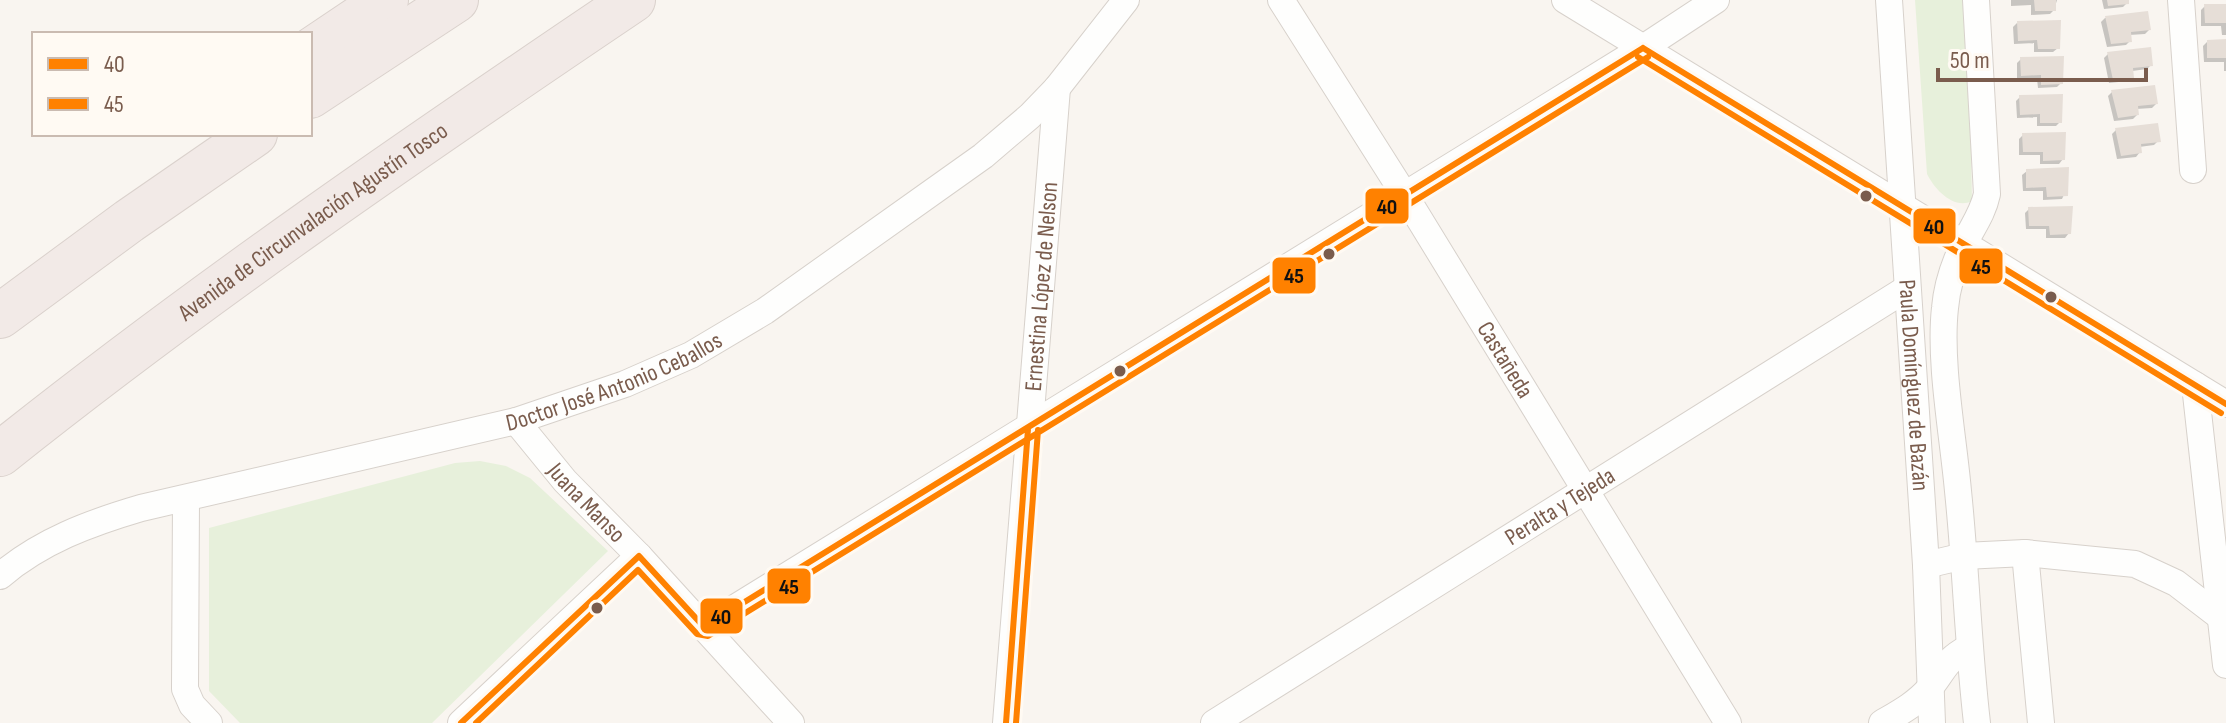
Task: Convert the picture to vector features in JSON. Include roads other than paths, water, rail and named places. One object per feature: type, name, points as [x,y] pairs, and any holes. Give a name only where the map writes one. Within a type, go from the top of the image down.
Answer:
[{"type":"highway","points":[[312,50],[386,0]]},
{"type":"highway","points":[[312,95],[456,0]]},
{"type":"highway","name":"Avenida de Circunvalación Agustín Tosco","points":[[0,454],[138,346],[247,267],[633,0]]},
{"type":"highway","points":[[59,273],[210,136]]},
{"type":"highway","points":[[0,316],[252,136]]},
{"type":"street","name":"Doctor José Antonio Ceballos","points":[[0,576],[69,532],[141,508],[516,421],[625,384],[691,355],[765,311],[983,156],[1057,88],[1126,0]]},
{"type":"street","name":"Castañeda","points":[[1281,0],[1404,194],[1728,723]]},
{"type":"street","points":[[1565,0],[2226,404]]},
{"type":"street","points":[[704,627],[1716,0]]},
{"type":"street","name":"Paula Domínguez de Bazán","points":[[1889,0],[1926,565],[1932,723]]},
{"type":"street","points":[[1976,0],[1987,194],[1984,209],[1951,274],[1945,309],[1944,347],[1964,556],[1968,648],[1977,723]]},
{"type":"street","points":[[2181,0],[2193,170]]},
{"type":"street","name":"Ernestina López de Nelson","points":[[1006,723],[1057,88]]},
{"type":"street","name":"Peralta y Tejeda","points":[[1214,723],[1906,289]]},
{"type":"street","points":[[2195,385],[2226,665]]},
{"type":"street","name":"Juana Manso","points":[[516,421],[565,481],[639,556],[791,723]]},
{"type":"street","points":[[186,499],[185,689],[192,705],[209,723]]},
{"type":"street","points":[[1926,565],[1964,556],[2025,553],[2135,564],[2176,583],[2219,616]]},
{"type":"street","points":[[2025,553],[2041,723]]},
{"type":"street","points":[[461,723],[639,556]]},
{"type":"street","points":[[1882,723],[1911,706],[1930,688],[1952,657],[1968,648]]}]
